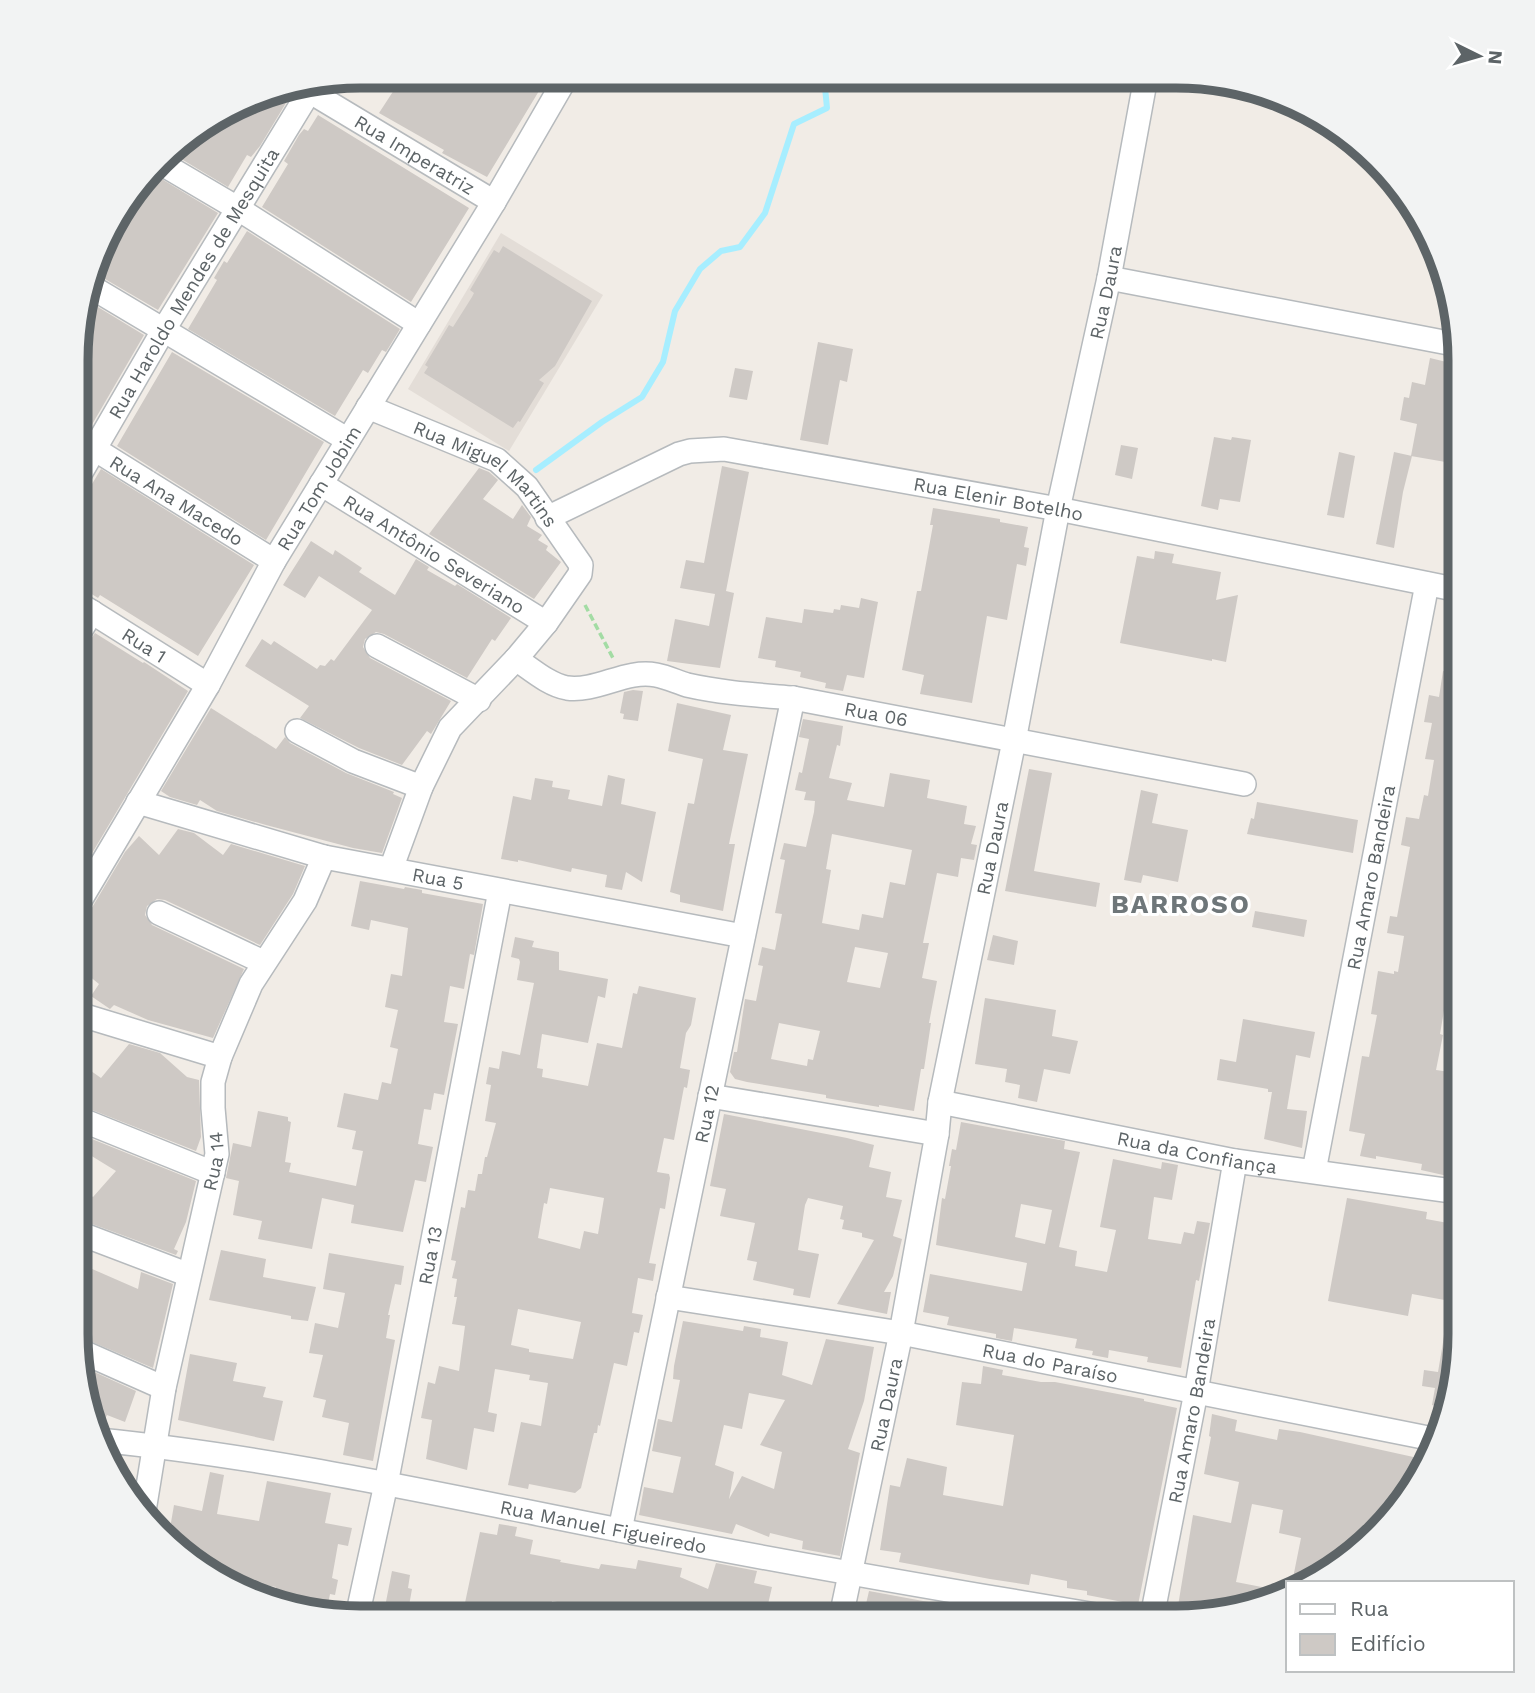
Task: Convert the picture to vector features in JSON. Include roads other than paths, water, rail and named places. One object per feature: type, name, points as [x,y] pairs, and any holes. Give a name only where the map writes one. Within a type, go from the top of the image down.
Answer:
[{"type":"street","name":"Rua Tom Jobim","points":[[88,887],[208,685],[274,561],[494,202],[558,88]]},
{"type":"street","name":"Rua Daura","points":[[843,1606],[901,1333],[937,1134],[940,1102],[1014,741],[1058,509],[1109,278],[1144,88]]},
{"type":"street","name":"Rua Imperatriz","points":[[310,92],[494,202]]},
{"type":"street","name":"Rua Haroldo Mendes de Mesquita","points":[[88,444],[163,331],[301,94]]},
{"type":"street","points":[[167,167],[419,324]]},
{"type":"street","points":[[1109,278],[1447,343]]},
{"type":"street","points":[[97,290],[348,440]]},
{"type":"street","name":"Rua Miguel Martins","points":[[368,407],[497,460],[527,487],[578,574],[546,623]]},
{"type":"street","name":"Rua Ana Macedo","points":[[88,444],[274,561]]},
{"type":"street","name":"Rua Elenir Botelho","points":[[547,518],[679,454],[724,449],[1058,509],[1448,588]]},
{"type":"street","name":"Rua Antônio Severiano","points":[[321,484],[546,623]]},
{"type":"street","name":"Rua Amaro Bandeira","points":[[1314,1171],[1427,584]]},
{"type":"street","name":"Rua 1","points":[[88,609],[208,685]]},
{"type":"street","points":[[391,869],[421,787],[450,728],[479,700],[546,623]]},
{"type":"street","points":[[377,646],[479,700]]},
{"type":"street","name":"Rua 06","points":[[516,659],[551,682],[566,688],[654,674],[703,688],[793,698],[1244,783]]},
{"type":"street","name":"Rua 12","points":[[620,1530],[793,698]]},
{"type":"street","points":[[297,731],[354,761],[421,787]]},
{"type":"street","name":"Rua 5","points":[[138,802],[324,857],[743,936]]},
{"type":"street","name":"Rua 14","points":[[146,1501],[164,1388],[214,1173],[217,1154],[213,1082],[233,1021],[263,962],[305,901],[324,857]]},
{"type":"street","name":"Rua 13","points":[[359,1606],[386,1484],[500,891]]},
{"type":"street","points":[[159,913],[263,962]]},
{"type":"street","points":[[88,1017],[220,1057]]},
{"type":"street","points":[[710,1096],[937,1134]]},
{"type":"street","name":"Rua da Confiança","points":[[940,1102],[1235,1161],[1448,1190]]},
{"type":"street","points":[[88,1122],[214,1173]]},
{"type":"street","name":"Rua Amaro Bandeira","points":[[1154,1606],[1196,1392],[1235,1161]]},
{"type":"street","points":[[88,1237],[189,1275]]},
{"type":"street","name":"Rua do Paraíso","points":[[668,1297],[901,1333],[1427,1438]]},
{"type":"street","points":[[88,1354],[164,1388]]},
{"type":"street","name":"Rua Manuel Figueiredo","points":[[110,1441],[386,1484],[849,1575],[1040,1606]]},
{"type":"waterway","points":[[536,470],[642,397],[663,362],[675,311],[700,269],[721,251],[740,247],[765,213],[794,124],[827,108],[825,88]]},
{"type":"district","name":"BARROSO","points":[[1181,904]]}]
